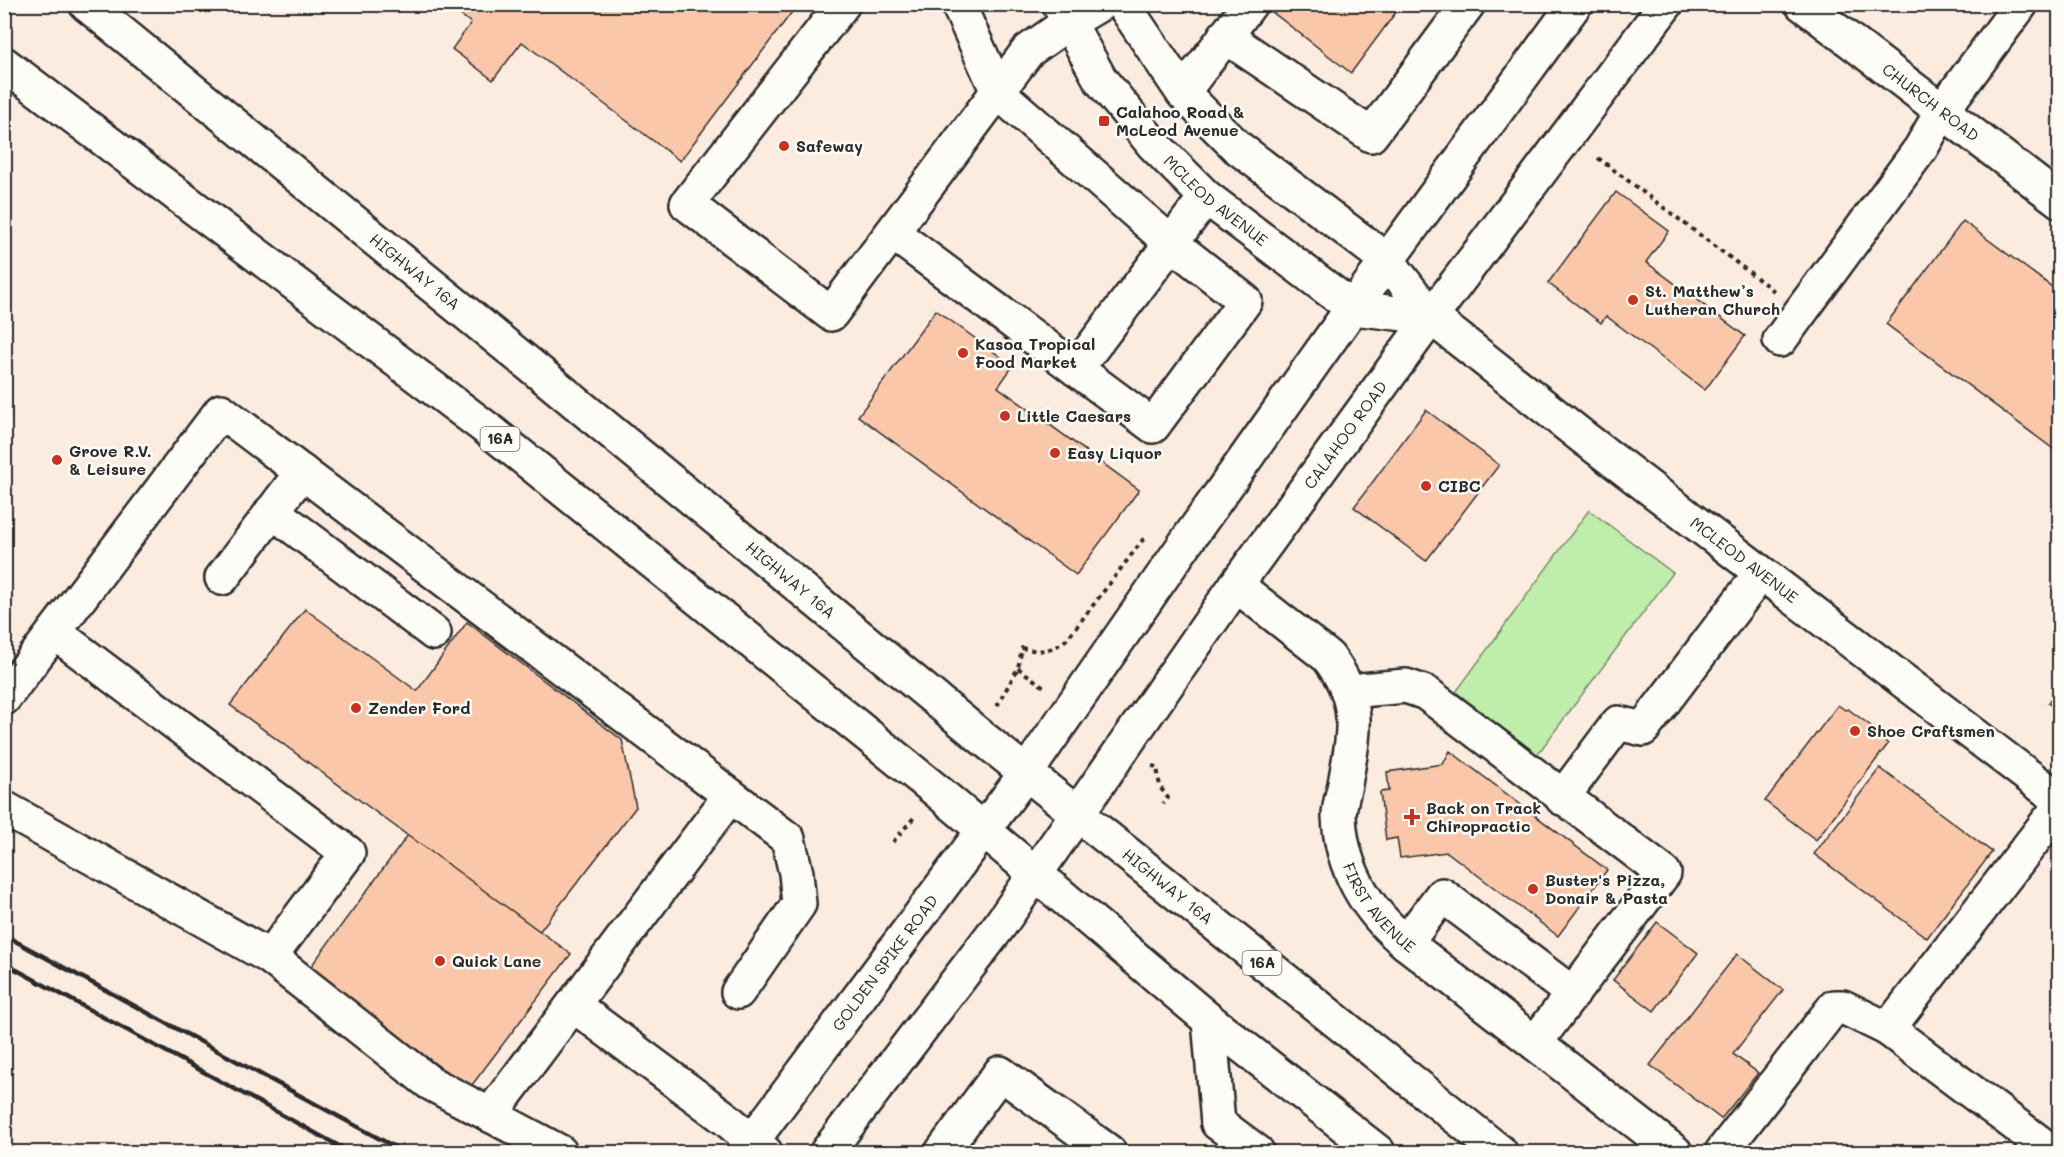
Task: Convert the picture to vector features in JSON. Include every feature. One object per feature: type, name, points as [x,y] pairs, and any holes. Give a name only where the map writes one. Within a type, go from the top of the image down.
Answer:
[{"type":"main road","name":"HIGHWAY 16A","points":[[86,4],[532,366],[1076,814],[1500,1152]]},
{"type":"main road","points":[[843,4],[687,204],[831,314],[1028,51],[1064,14],[1100,4]]},
{"type":"main road","points":[[892,233],[1153,426],[1245,301],[1171,243],[998,92],[958,4]]},
{"type":"main road","name":"MCLEOD AVENUE","points":[[1123,4],[1183,92],[1237,147],[1388,261],[1431,317],[1584,438],[2060,800]]},
{"type":"main road","points":[[1183,92],[1250,4]]},
{"type":"main road","points":[[1225,36],[1371,135],[1468,4]]},
{"type":"main road","points":[[1026,773],[1189,537],[1575,4]]},
{"type":"main road","name":"CALAHOO ROAD","points":[[1035,873],[1236,585],[1431,317],[1666,4]]},
{"type":"main road","name":"CHURCH ROAD","points":[[1802,4],[2060,201]]},
{"type":"main road","points":[[1780,340],[1921,148],[1942,111],[2021,4]]},
{"type":"main road","name":"MCLEOD AVENUE","points":[[1064,14],[1100,79],[1153,144],[1206,196],[1353,308]]},
{"type":"main road","name":"16A","points":[[4,64],[494,434],[936,791],[1209,1020],[1378,1152]]},
{"type":"main road","points":[[1076,369],[1206,196]]},
{"type":"main road","points":[[1353,308],[1431,317]]},
{"type":"main road","points":[[4,698],[220,411],[788,839],[796,873],[799,904],[738,992]]},
{"type":"main road","points":[[222,578],[302,472]]},
{"type":"main road","points":[[272,511],[434,633]]},
{"type":"main road","points":[[1562,798],[1618,723],[1643,729],[1761,573]]},
{"type":"main road","name":"FIRST AVENUE","points":[[1236,585],[1328,657],[1340,673],[1349,691],[1354,730],[1339,815],[1346,860],[1358,887],[1373,911],[1406,943],[1675,1152]]},
{"type":"main road","points":[[54,632],[348,853],[270,957]]},
{"type":"main road","points":[[1349,691],[1406,686],[1426,693],[1664,873],[1536,1043]]},
{"type":"main road","name":"GOLDEN SPIKE ROAD","points":[[754,1148],[1026,773]]},
{"type":"main road","points":[[490,1115],[730,796]]},
{"type":"main road","points":[[1888,1029],[2060,806]]},
{"type":"main road","points":[[4,808],[270,957],[430,1083],[560,1152]]},
{"type":"main road","points":[[827,1152],[1000,925],[1035,873]]},
{"type":"main road","points":[[1406,943],[1442,895],[1573,994]]},
{"type":"main road","points":[[573,1005],[754,1148]]},
{"type":"main road","points":[[1722,1152],[1834,1007],[1843,1007],[1888,1029],[2052,1152]]},
{"type":"main road","points":[[1209,1020],[1218,1123],[1257,1152]]},
{"type":"main road","points":[[942,1152],[1000,1073],[1109,1152]]},
{"type":"path","points":[[1598,158],[1801,312]]},
{"type":"path","points":[[980,736],[1018,668],[1022,648],[1044,651],[1060,646],[1151,529]]},
{"type":"path","points":[[893,842],[936,791]]},
{"type":"green space","points":[[1589,510],[1673,573],[1537,755],[1456,692]]},
{"type":"building","points":[[446,4],[798,4],[680,161],[522,42],[493,80],[452,49],[471,23]]},
{"type":"building","points":[[1270,4],[1402,4],[1351,73],[1267,8]]},
{"type":"building","name":"St. Matthew’s Lutheran Church","points":[[1616,192],[1669,231],[1646,262],[1745,336],[1705,390],[1606,316],[1601,323],[1548,283]]},
{"type":"building","points":[[1963,221],[2060,293],[2060,454],[1886,324]]},
{"type":"building","points":[[936,310],[1013,366],[998,387],[1139,490],[1076,575],[858,416]]},
{"type":"building","name":"CIBC","points":[[1426,410],[1499,465],[1426,561],[1354,507]]},
{"type":"building","points":[[305,609],[417,691],[467,622],[622,740],[636,807],[539,932],[230,705]]},
{"type":"building","points":[[2060,688],[2060,712],[2048,703]]},
{"type":"building","points":[[1838,705],[1845,710],[1848,709],[1882,734],[1881,738],[1888,744],[1816,840],[1765,801]]},
{"type":"building","points":[[1450,751],[1607,870],[1558,936],[1447,852],[1400,858],[1397,838],[1386,840],[1380,792],[1389,791],[1387,772],[1443,764]]},
{"type":"building","points":[[1880,768],[1992,852],[1927,938],[1814,854]]},
{"type":"building","name":"Quick Lane","points":[[408,835],[571,954],[469,1089],[309,969]]},
{"type":"building","points":[[1657,922],[1698,953],[1654,1011],[1613,980]]},
{"type":"building","points":[[1737,954],[1783,990],[1733,1054],[1758,1073],[1721,1119],[1650,1065]]},
{"type":"railway","points":[[4,935],[404,1152]]},
{"type":"railway","points":[[4,963],[350,1152]]},
{"type":"place","name":"Calahoo Road & McLeod Avenue","points":[[1104,121]]},
{"type":"place","name":"Safeway","points":[[784,146]]},
{"type":"place","name":"St. Matthew’s Lutheran Church","points":[[1633,300]]},
{"type":"place","name":"Kasoa Tropical Food Market","points":[[963,353]]},
{"type":"place","name":"Little Caesars","points":[[1005,416]]},
{"type":"place","name":"Easy Liquor","points":[[1055,453]]},
{"type":"place","name":"Grove R.V. & Leisure","points":[[57,460]]},
{"type":"place","name":"CIBC","points":[[1426,486]]},
{"type":"place","name":"Zender Ford","points":[[356,708]]},
{"type":"place","name":"Shoe Craftsmen","points":[[1855,731]]},
{"type":"place","name":"Back on Track Chiropractic","points":[[1412,817]]},
{"type":"place","name":"Buster's Pizza, Donair & Pasta","points":[[1533,889]]},
{"type":"place","name":"Quick Lane","points":[[440,961]]}]
